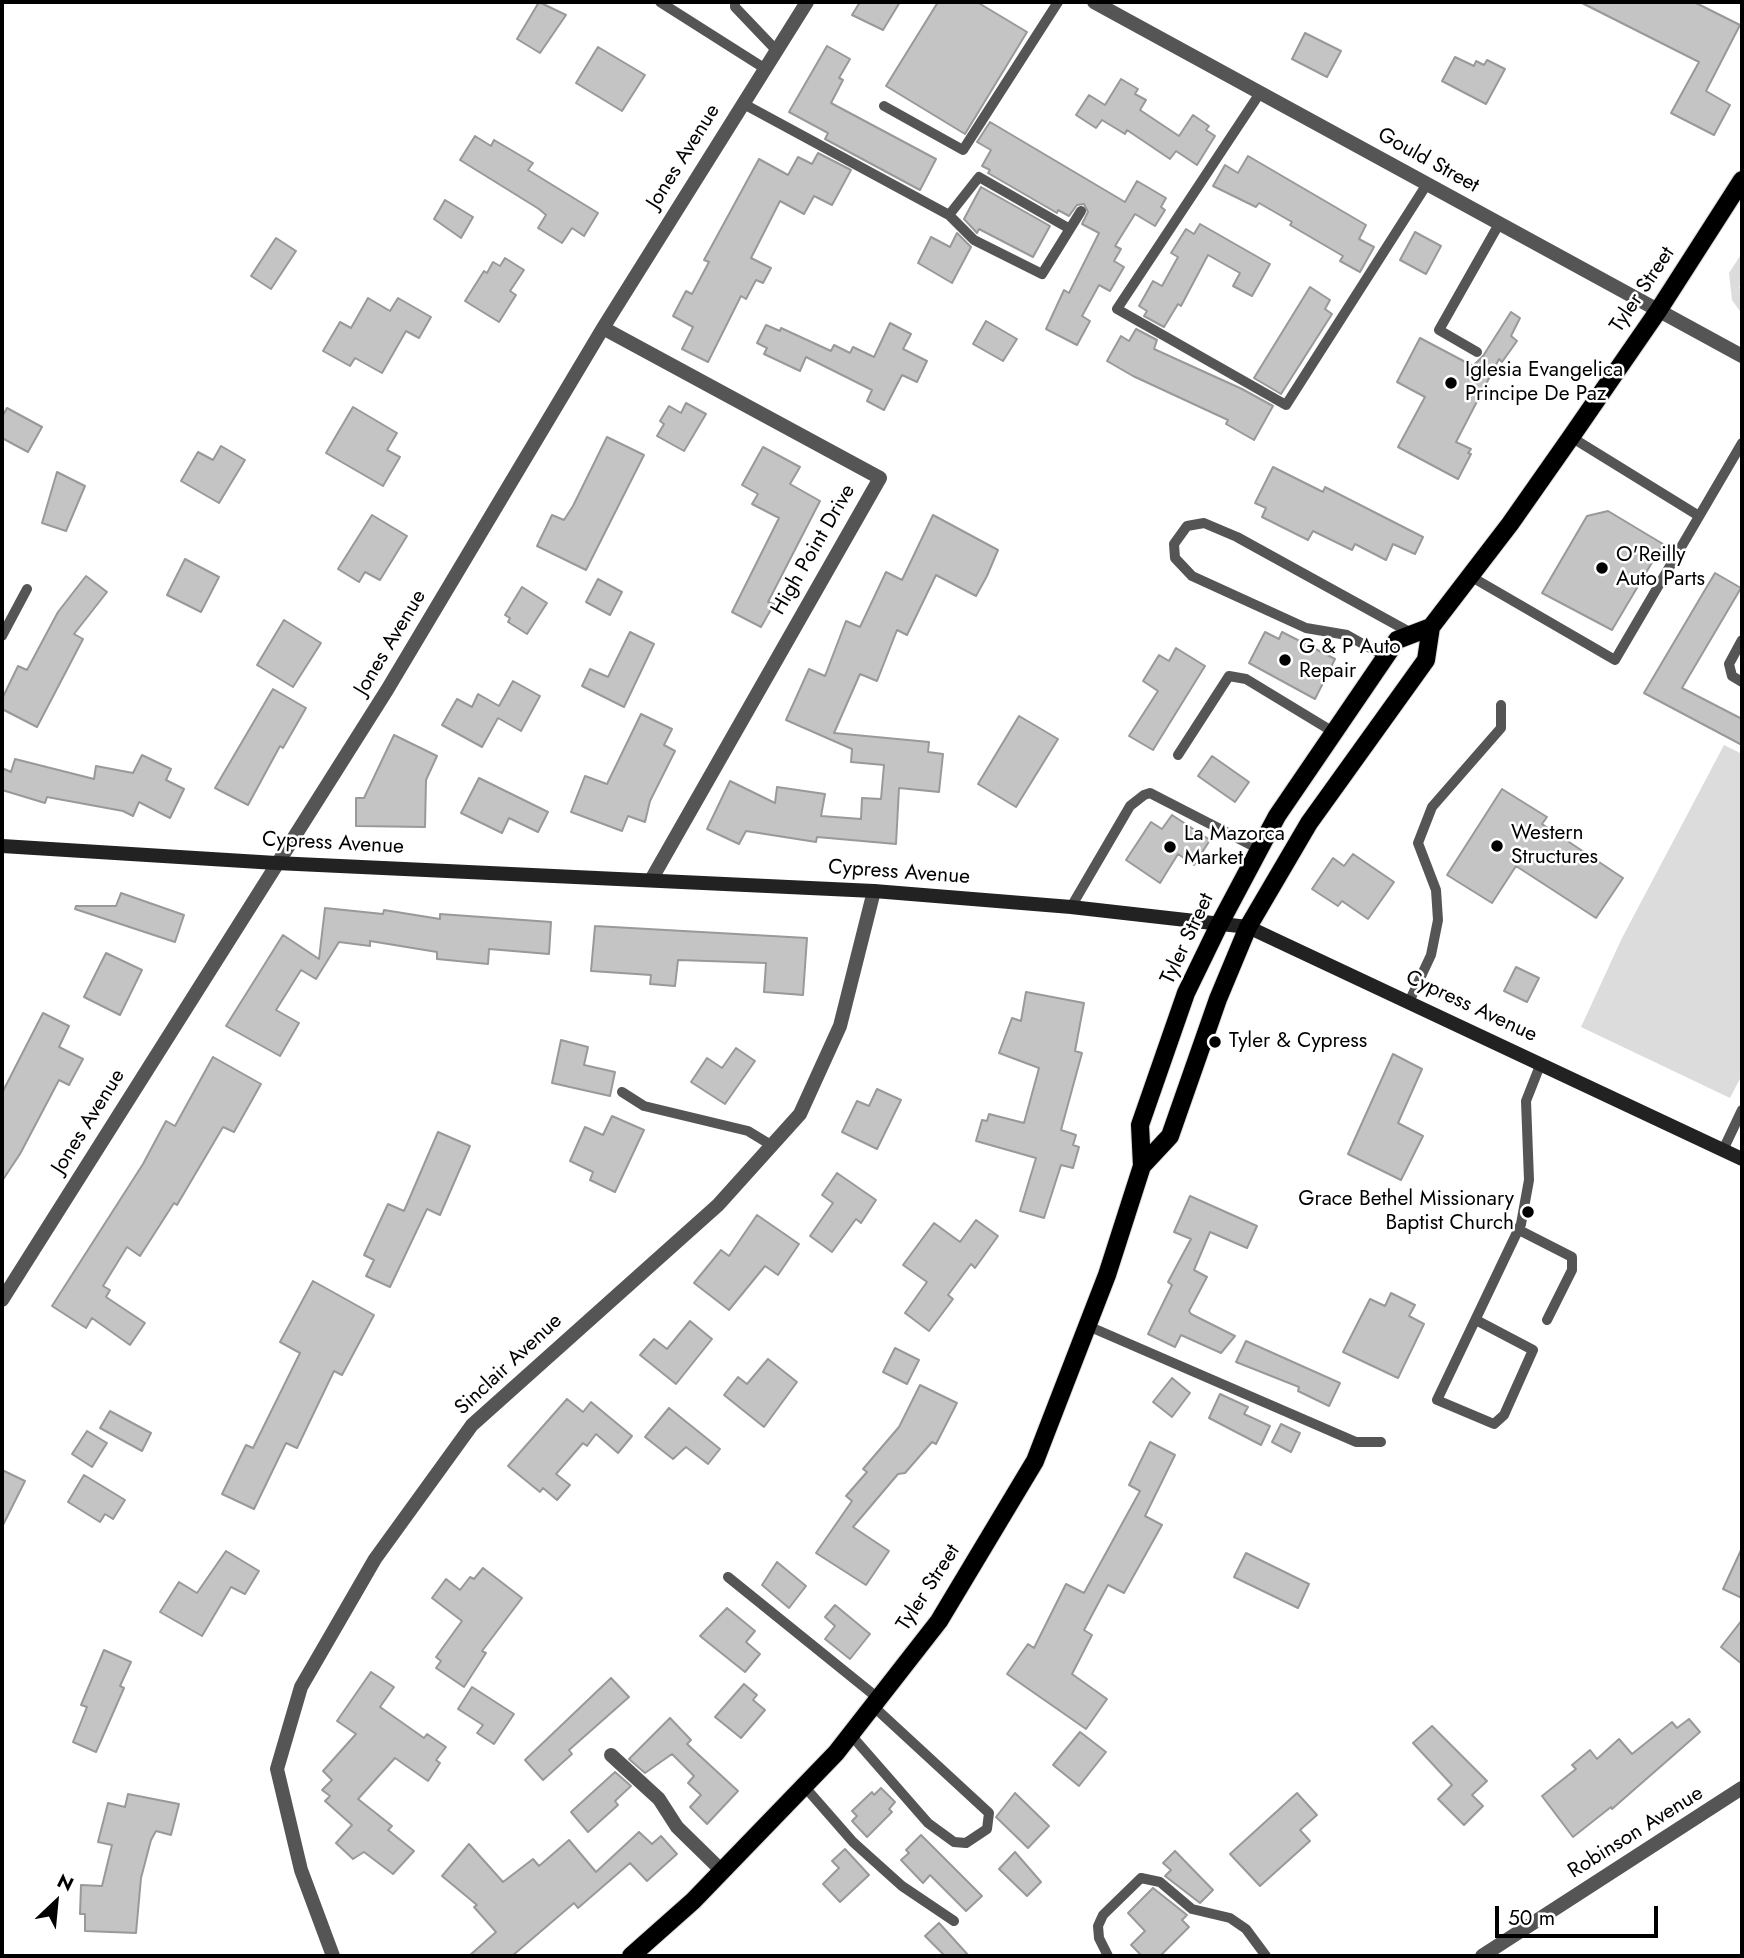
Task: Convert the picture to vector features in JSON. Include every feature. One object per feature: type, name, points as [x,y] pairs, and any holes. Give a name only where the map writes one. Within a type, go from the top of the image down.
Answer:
[{"type":"main road","name":"Tyler Street","points":[[1142,1166],[1170,1136],[1218,999],[1248,927],[1309,823],[1426,660],[1431,627],[1571,437],[1739,191]]},
{"type":"main road","name":"Tyler Street","points":[[631,1956],[722,1871],[804,1786],[850,1735],[939,1621],[1035,1461],[1088,1326],[1142,1166],[1140,1125],[1186,993],[1257,848],[1397,640],[1431,627]]},
{"type":"street","name":"Jones Avenue","points":[[2,1300],[387,690],[603,328],[807,2]]},
{"type":"street","name":"Gould Street","points":[[1094,2],[1742,356]]},
{"type":"street","name":"High Point Drive","points":[[603,328],[880,478],[651,880]]},
{"type":"street","name":"Cypress Avenue","points":[[2,846],[276,863],[874,891],[1071,907],[1248,927],[1742,1159]]},
{"type":"street","name":"Sinclair Avenue","points":[[333,1956],[301,1870],[277,1769],[301,1687],[375,1559],[472,1425],[718,1205],[800,1114],[840,1026],[874,891]]},
{"type":"street","points":[[611,1755],[659,1799],[677,1827],[722,1871]]},
{"type":"street","name":"Robinson Avenue","points":[[1482,1956],[1742,1788]]},
{"type":"lane","points":[[660,2],[764,68]]},
{"type":"lane","points":[[735,2],[735,7],[776,50]]},
{"type":"lane","points":[[884,106],[963,150],[1058,2]]},
{"type":"lane","points":[[1260,93],[1117,309],[1286,405],[1427,184]]},
{"type":"lane","points":[[742,103],[949,215],[974,240],[1042,274],[1081,211]]},
{"type":"lane","points":[[949,215],[979,177],[1070,229]]},
{"type":"lane","points":[[1477,352],[1439,330],[1499,224]]},
{"type":"lane","points":[[1571,437],[1699,516]]},
{"type":"lane","points":[[1470,576],[1615,660],[1742,443]]},
{"type":"lane","points":[[1386,657],[1347,635],[1306,628],[1192,576],[1175,558],[1174,544],[1186,526],[1204,523],[1237,537],[1413,634]]},
{"type":"lane","points":[[2,636],[27,589]]},
{"type":"lane","points":[[1742,640],[1729,664],[1732,676],[1742,682]]},
{"type":"lane","points":[[1178,755],[1229,676],[1246,679],[1335,733]]},
{"type":"lane","points":[[1409,1002],[1431,955],[1438,920],[1436,890],[1418,843],[1432,807],[1501,728],[1501,705]]},
{"type":"lane","points":[[1071,907],[1130,806],[1144,794],[1150,793],[1257,848]]},
{"type":"lane","points":[[1476,1320],[1533,1350],[1504,1415],[1494,1424],[1487,1424],[1437,1400],[1519,1230],[1529,1180],[1526,1101],[1541,1063]]},
{"type":"lane","points":[[622,1092],[644,1106],[748,1131],[771,1145]]},
{"type":"lane","points":[[1723,1150],[1742,1110]]},
{"type":"lane","points":[[1519,1230],[1572,1257],[1572,1270],[1547,1320]]},
{"type":"lane","points":[[1088,1326],[1356,1442],[1381,1442]]},
{"type":"lane","points":[[728,1577],[876,1702],[989,1813],[987,1829],[966,1843],[954,1842],[928,1823],[850,1735]]},
{"type":"lane","points":[[804,1786],[853,1842],[902,1886],[954,1922]]},
{"type":"lane","points":[[1108,1956],[1099,1938],[1098,1926],[1103,1915],[1141,1878],[1160,1882],[1192,1909],[1230,1918],[1246,1929],[1266,1956]]},
{"type":"shaded area","points":[[1742,253],[1742,281],[1739,288],[1742,290],[1742,314],[1732,300],[1729,273]]},
{"type":"shaded area","points":[[1724,745],[1742,754],[1742,1075],[1730,1098],[1581,1027],[1622,938]]},
{"type":"building","points":[[539,2],[566,15],[540,53],[517,39]]},
{"type":"building","points":[[860,2],[900,2],[883,30],[852,15]]},
{"type":"building","points":[[938,2],[977,2],[1027,32],[965,134],[886,86]]},
{"type":"building","points":[[1580,2],[1694,2],[1740,25],[1706,91],[1730,105],[1714,135],[1671,113],[1699,62]]},
{"type":"building","points":[[1305,33],[1341,51],[1327,77],[1292,59]]},
{"type":"building","points":[[827,46],[850,59],[839,78],[843,80],[831,103],[936,159],[920,190],[825,139],[828,133],[789,112]]},
{"type":"building","points":[[598,47],[645,75],[622,111],[576,83]]},
{"type":"building","points":[[1455,57],[1474,66],[1476,61],[1484,65],[1487,60],[1505,69],[1486,104],[1442,81]]},
{"type":"building","points":[[1121,79],[1138,89],[1135,94],[1146,100],[1140,110],[1179,136],[1193,115],[1209,126],[1206,130],[1215,136],[1197,165],[1176,151],[1170,159],[1127,130],[1125,134],[1102,120],[1096,128],[1076,115],[1089,95],[1105,105]]},
{"type":"building","points":[[990,122],[1125,202],[1137,181],[1166,198],[1161,207],[1165,210],[1155,226],[1135,214],[1115,246],[1121,249],[1114,261],[1124,267],[1110,291],[1099,285],[1082,316],[1090,321],[1077,345],[1046,329],[1064,290],[1069,293],[1099,233],[1082,224],[1088,212],[1084,204],[1077,205],[1069,216],[1058,210],[1057,213],[988,173],[990,170],[982,166],[991,150],[977,142]]},
{"type":"building","points":[[475,136],[491,146],[494,140],[533,163],[528,170],[598,213],[584,236],[572,228],[562,243],[538,228],[546,215],[539,209],[460,160]]},
{"type":"building","points":[[818,153],[851,170],[832,205],[814,196],[804,214],[780,201],[751,258],[771,268],[763,283],[756,280],[746,299],[741,296],[708,362],[682,349],[693,327],[673,316],[686,291],[692,294],[709,262],[704,260],[759,159],[788,175],[798,157],[812,164]]},
{"type":"building","points":[[1248,156],[1366,225],[1359,239],[1374,247],[1360,272],[1340,261],[1343,256],[1290,225],[1292,222],[1259,203],[1256,207],[1213,186],[1225,165],[1238,173]]},
{"type":"building","points":[[981,187],[1050,226],[1033,257],[979,229],[977,233],[964,219]]},
{"type":"building","points":[[445,200],[473,217],[461,238],[434,219]]},
{"type":"building","points":[[1200,224],[1270,264],[1252,296],[1233,286],[1240,273],[1208,255],[1181,306],[1178,304],[1164,327],[1144,316],[1147,311],[1139,306],[1153,281],[1162,286],[1178,257],[1171,253],[1186,229],[1194,234]]},
{"type":"building","points":[[1415,232],[1441,246],[1426,274],[1400,260]]},
{"type":"building","points":[[957,233],[971,247],[952,283],[918,263],[931,237],[950,247]]},
{"type":"building","points":[[276,238],[296,251],[271,289],[251,276]]},
{"type":"building","points":[[505,258],[524,270],[510,291],[516,295],[499,322],[465,301],[484,271],[487,273],[493,262],[500,266]]},
{"type":"building","points":[[1310,287],[1330,300],[1325,309],[1332,314],[1281,394],[1254,378]]},
{"type":"building","points":[[368,298],[390,311],[398,298],[431,317],[419,338],[406,331],[382,373],[355,358],[350,366],[323,351],[340,322],[351,328]]},
{"type":"building","points":[[1511,312],[1520,318],[1511,336],[1517,341],[1502,362],[1499,359],[1456,442],[1471,449],[1458,479],[1398,447],[1425,397],[1397,382],[1420,338],[1473,366],[1483,356]]},
{"type":"building","points":[[986,321],[1017,339],[1003,361],[973,344]]},
{"type":"building","points":[[890,323],[911,334],[903,349],[927,361],[917,382],[902,375],[884,410],[867,401],[872,390],[806,357],[800,371],[764,354],[767,348],[757,343],[766,325],[780,331],[781,328],[831,351],[834,345],[850,353],[853,347],[874,357]]},
{"type":"building","points":[[1136,329],[1157,340],[1154,349],[1273,406],[1254,440],[1226,424],[1228,420],[1107,361],[1121,336],[1129,341]]},
{"type":"building","points":[[686,403],[706,414],[684,451],[657,436],[664,424],[660,421],[669,406],[681,413]]},
{"type":"building","points":[[353,407],[397,433],[387,450],[400,457],[383,486],[326,453]]},
{"type":"building","points":[[7,408],[42,427],[28,452],[2,438],[2,417]]},
{"type":"building","points":[[607,437],[644,455],[586,570],[537,546],[552,515],[564,520],[573,506]]},
{"type":"building","points":[[221,446],[245,460],[219,503],[181,481],[198,452],[213,460]]},
{"type":"building","points":[[763,447],[800,467],[790,484],[820,501],[768,602],[774,604],[761,627],[732,612],[779,518],[752,504],[758,494],[742,485]]},
{"type":"building","points":[[1273,467],[1323,492],[1325,487],[1423,537],[1415,554],[1393,544],[1386,560],[1355,544],[1352,550],[1313,531],[1308,540],[1262,517],[1266,508],[1255,503]]},
{"type":"building","points":[[57,472],[85,486],[66,531],[42,523]]},
{"type":"building","name":"O'Reilly Auto Parts","points":[[1608,511],[1663,544],[1612,630],[1542,593],[1587,516]]},
{"type":"building","points":[[372,515],[407,536],[380,580],[365,572],[359,582],[338,569]]},
{"type":"building","points":[[933,515],[998,550],[987,576],[976,596],[936,575],[907,635],[897,630],[877,681],[860,674],[834,733],[929,742],[928,752],[943,754],[939,792],[899,788],[896,844],[817,837],[816,842],[746,831],[739,844],[707,829],[730,781],[775,803],[777,787],[825,794],[821,816],[861,819],[862,798],[881,799],[884,765],[851,762],[852,749],[786,720],[809,669],[825,676],[846,621],[860,627],[886,572],[902,580]]},
{"type":"building","points":[[185,559],[219,577],[201,612],[167,595]]},
{"type":"building","points":[[1715,573],[1741,588],[1682,688],[1742,719],[1742,745],[1644,693]]},
{"type":"building","points":[[86,576],[107,592],[74,634],[83,639],[37,727],[2,709],[2,699],[18,666],[27,670],[58,612]]},
{"type":"building","points":[[598,579],[622,592],[610,615],[586,602]]},
{"type":"building","points":[[522,587],[547,603],[527,634],[508,622],[510,618],[505,615]]},
{"type":"building","points":[[284,620],[321,643],[293,687],[257,665]]},
{"type":"building","points":[[630,632],[654,644],[624,707],[582,686],[590,669],[608,677]]},
{"type":"building","points":[[1265,632],[1279,639],[1282,632],[1335,659],[1315,699],[1249,663]]},
{"type":"building","points":[[1176,648],[1205,666],[1153,750],[1129,736],[1158,691],[1143,681],[1159,655],[1169,661]]},
{"type":"building","points":[[513,681],[540,696],[521,731],[498,718],[482,747],[442,725],[457,699],[472,707],[478,694],[499,706]]},
{"type":"building","points":[[273,689],[306,708],[283,748],[280,746],[248,805],[215,788]]},
{"type":"building","points":[[641,714],[672,729],[664,745],[675,751],[650,801],[645,822],[628,816],[622,831],[571,812],[585,776],[607,784]]},
{"type":"building","points":[[1019,716],[1058,739],[1016,807],[978,784]]},
{"type":"building","points":[[394,735],[437,756],[426,780],[425,827],[356,826],[356,798],[364,798]]},
{"type":"building","points":[[142,755],[171,769],[166,780],[184,789],[170,818],[139,802],[133,816],[123,811],[47,797],[45,803],[2,790],[2,768],[11,772],[15,759],[94,779],[96,766],[133,773]]},
{"type":"building","points":[[1212,756],[1249,782],[1235,802],[1198,776]]},
{"type":"building","points":[[479,778],[548,812],[538,832],[509,818],[502,833],[461,813]]},
{"type":"building","points":[[1502,789],[1547,817],[1542,824],[1623,878],[1596,918],[1516,866],[1492,903],[1447,875]]},
{"type":"building","name":"La Mazorca Market","points":[[1172,815],[1210,840],[1194,865],[1178,854],[1160,883],[1126,860],[1151,822],[1162,829]]},
{"type":"building","points":[[1353,854],[1394,882],[1368,919],[1342,901],[1338,906],[1312,889],[1333,858],[1344,866]]},
{"type":"building","points":[[121,893],[184,915],[175,942],[75,909],[76,906],[116,906]]},
{"type":"building","points":[[325,908],[383,914],[384,910],[440,919],[440,914],[551,922],[549,954],[489,949],[488,964],[437,959],[437,952],[370,941],[370,946],[339,942],[316,979],[301,970],[276,1010],[299,1023],[280,1056],[226,1026],[283,935],[319,959]]},
{"type":"building","points":[[595,926],[807,938],[803,995],[764,992],[766,963],[678,960],[675,986],[650,984],[651,975],[591,971]]},
{"type":"building","points":[[106,953],[142,970],[120,1015],[84,997]]},
{"type":"building","points":[[1516,967],[1539,978],[1527,1002],[1504,991]]},
{"type":"building","points":[[1026,992],[1084,1003],[1075,1051],[1082,1053],[1061,1130],[1076,1135],[1073,1145],[1079,1147],[1073,1168],[1061,1165],[1044,1218],[1020,1211],[1036,1158],[976,1141],[982,1120],[987,1121],[989,1114],[1024,1123],[1039,1068],[999,1053],[1012,1018],[1021,1021]]},
{"type":"building","points":[[43,1013],[69,1026],[59,1047],[83,1059],[69,1085],[59,1080],[20,1154],[2,1181],[2,1093]]},
{"type":"building","points":[[561,1040],[588,1047],[584,1065],[615,1072],[610,1096],[552,1083]]},
{"type":"building","points":[[736,1048],[755,1061],[725,1104],[691,1082],[707,1058],[722,1068]]},
{"type":"building","points":[[1393,1054],[1422,1069],[1398,1123],[1423,1136],[1401,1180],[1348,1154]]},
{"type":"building","points":[[213,1057],[261,1084],[234,1132],[223,1127],[177,1205],[174,1203],[140,1256],[127,1247],[103,1286],[110,1290],[106,1297],[145,1323],[130,1345],[92,1318],[86,1328],[52,1306],[143,1164],[166,1121],[175,1126]]},
{"type":"building","points":[[877,1089],[901,1100],[877,1149],[842,1132],[857,1101],[869,1106]]},
{"type":"building","points":[[612,1116],[644,1130],[615,1192],[590,1180],[593,1172],[570,1161],[585,1127],[603,1135]]},
{"type":"building","points":[[438,1132],[470,1146],[440,1215],[427,1209],[390,1287],[366,1276],[374,1260],[364,1255],[388,1204],[404,1211]]},
{"type":"building","points":[[837,1173],[876,1200],[861,1223],[856,1219],[832,1252],[810,1236],[833,1203],[822,1195]]},
{"type":"building","points":[[1190,1196],[1257,1226],[1247,1248],[1210,1232],[1194,1270],[1207,1277],[1189,1311],[1235,1336],[1221,1353],[1181,1335],[1175,1347],[1148,1334],[1172,1285],[1168,1282],[1191,1239],[1174,1232]]},
{"type":"building","points":[[757,1215],[799,1244],[778,1275],[765,1266],[729,1310],[694,1283],[721,1250],[729,1256]]},
{"type":"building","points":[[976,1220],[998,1236],[975,1268],[971,1264],[948,1295],[953,1299],[929,1331],[905,1313],[927,1282],[903,1265],[934,1223],[960,1242]]},
{"type":"building","points":[[313,1281],[374,1315],[342,1375],[334,1371],[297,1448],[286,1443],[254,1509],[222,1494],[246,1445],[253,1448],[300,1353],[280,1342]]},
{"type":"building","name":"Grace Bethel Missionary Baptist Church","points":[[1391,1293],[1415,1305],[1409,1316],[1424,1324],[1398,1378],[1343,1352],[1370,1299],[1385,1306]]},
{"type":"building","points":[[690,1321],[712,1339],[676,1384],[640,1355],[654,1339],[667,1349]]},
{"type":"building","points":[[1246,1341],[1340,1383],[1329,1406],[1298,1391],[1299,1387],[1236,1362]]},
{"type":"building","points":[[895,1348],[919,1360],[907,1384],[883,1372]]},
{"type":"building","points":[[768,1359],[797,1382],[764,1427],[724,1395],[738,1377],[747,1384]]},
{"type":"building","points":[[1172,1378],[1190,1393],[1172,1417],[1153,1402]]},
{"type":"building","points":[[920,1385],[957,1403],[936,1444],[932,1442],[905,1473],[898,1474],[853,1527],[889,1551],[866,1585],[816,1553],[852,1501],[846,1496],[867,1472],[863,1469],[899,1427]]},
{"type":"building","points":[[1220,1394],[1248,1407],[1244,1414],[1270,1426],[1261,1445],[1209,1418]]},
{"type":"building","points":[[567,1399],[583,1412],[591,1402],[632,1436],[618,1453],[596,1434],[587,1446],[583,1443],[556,1474],[570,1485],[557,1500],[543,1488],[540,1492],[508,1466]]},
{"type":"building","points":[[669,1408],[720,1449],[708,1464],[686,1447],[673,1459],[645,1437]]},
{"type":"building","points":[[110,1411],[151,1433],[142,1451],[100,1428]]},
{"type":"building","points":[[1281,1424],[1300,1433],[1291,1452],[1272,1442]]},
{"type":"building","points":[[87,1431],[107,1443],[92,1467],[72,1454]]},
{"type":"building","points":[[1150,1442],[1175,1455],[1145,1516],[1162,1525],[1124,1593],[1108,1585],[1084,1630],[1092,1635],[1072,1674],[1107,1699],[1086,1729],[1007,1674],[1028,1644],[1034,1648],[1066,1584],[1084,1593],[1140,1491],[1129,1485]]},
{"type":"building","points":[[2,1470],[25,1481],[2,1527]]},
{"type":"building","points":[[84,1475],[125,1500],[113,1519],[105,1514],[100,1522],[68,1502]]},
{"type":"building","points":[[1742,1548],[1742,1598],[1723,1589]]},
{"type":"building","points":[[226,1551],[259,1571],[245,1594],[231,1587],[202,1636],[160,1612],[179,1582],[197,1593]]},
{"type":"building","points":[[1246,1553],[1309,1584],[1298,1608],[1234,1577]]},
{"type":"building","points":[[777,1562],[806,1586],[789,1608],[762,1585]]},
{"type":"building","points":[[483,1568],[522,1598],[482,1651],[486,1653],[464,1687],[436,1668],[441,1661],[436,1657],[462,1621],[432,1598],[446,1579],[460,1590],[470,1577],[474,1579]]},
{"type":"building","points":[[835,1605],[870,1634],[850,1659],[825,1639],[835,1626],[825,1617]]},
{"type":"building","points":[[727,1608],[755,1631],[746,1642],[760,1654],[745,1672],[700,1636]]},
{"type":"building","points":[[1742,1620],[1742,1664],[1721,1647]]},
{"type":"building","points":[[104,1650],[131,1662],[120,1686],[124,1688],[96,1752],[73,1742],[87,1707],[81,1705]]},
{"type":"building","points":[[371,1672],[394,1687],[380,1707],[424,1738],[427,1734],[446,1747],[436,1760],[440,1763],[428,1781],[395,1758],[358,1799],[392,1826],[388,1830],[414,1851],[393,1874],[364,1852],[353,1859],[336,1843],[352,1825],[325,1801],[330,1796],[322,1790],[332,1780],[323,1771],[356,1734],[337,1721]]},
{"type":"building","points":[[611,1678],[629,1697],[569,1750],[572,1754],[543,1780],[525,1760]]},
{"type":"building","points":[[744,1684],[757,1695],[753,1700],[765,1710],[741,1738],[715,1717]]},
{"type":"building","points":[[472,1687],[514,1714],[494,1744],[477,1733],[483,1725],[458,1709]]},
{"type":"building","points":[[670,1718],[691,1740],[687,1744],[738,1791],[707,1824],[690,1807],[701,1795],[688,1783],[694,1776],[672,1754],[645,1773],[629,1759]]},
{"type":"building","points":[[1689,1719],[1700,1732],[1612,1809],[1611,1807],[1573,1837],[1542,1796],[1576,1769],[1572,1765],[1590,1750],[1597,1759],[1619,1739],[1632,1754],[1672,1722],[1677,1728]]},
{"type":"building","points":[[1432,1726],[1487,1781],[1472,1795],[1483,1806],[1464,1825],[1438,1799],[1452,1785],[1413,1743]]},
{"type":"building","points":[[1080,1732],[1106,1752],[1079,1786],[1053,1765]]},
{"type":"building","points":[[615,1772],[631,1786],[615,1801],[618,1805],[588,1832],[571,1812]]},
{"type":"building","points":[[881,1788],[895,1802],[889,1809],[892,1812],[867,1837],[852,1821],[857,1816],[852,1811],[872,1792],[874,1795]]},
{"type":"building","points":[[1015,1793],[1049,1826],[1028,1848],[996,1817]]},
{"type":"building","points":[[1297,1793],[1317,1815],[1300,1830],[1310,1841],[1260,1886],[1230,1854]]},
{"type":"building","points":[[128,1794],[179,1804],[171,1835],[156,1831],[151,1840],[141,1878],[136,1933],[85,1931],[85,1914],[80,1914],[81,1885],[102,1886],[112,1845],[98,1842],[108,1803],[125,1807]]},
{"type":"building","points":[[639,1832],[652,1844],[661,1836],[677,1854],[647,1881],[630,1863],[578,1908],[574,1903],[512,1956],[469,1956],[496,1932],[474,1907],[477,1905],[442,1876],[469,1844],[503,1882],[533,1859],[539,1866],[569,1840],[596,1872]]},
{"type":"building","points":[[921,1835],[982,1896],[966,1911],[930,1875],[923,1883],[901,1860],[909,1853],[906,1850]]},
{"type":"building","points":[[845,1849],[869,1875],[840,1902],[823,1884],[839,1868],[832,1861]]},
{"type":"building","points":[[1175,1851],[1213,1890],[1200,1903],[1165,1876],[1171,1870],[1163,1863]]},
{"type":"building","points":[[1015,1852],[1041,1882],[1027,1896],[999,1869]]},
{"type":"building","points":[[1153,1888],[1187,1915],[1182,1920],[1189,1927],[1160,1956],[1142,1956],[1131,1945],[1145,1931],[1128,1913]]},
{"type":"building","points":[[939,1923],[969,1956],[945,1956],[925,1936]]},
{"type":"place","name":"Iglesia Evangelica Principe De Paz","points":[[1451,383]]},
{"type":"place","name":"O'Reilly Auto Parts","points":[[1602,568]]},
{"type":"place","name":"G & P Auto Repair","points":[[1285,660]]},
{"type":"place","name":"Western Structures","points":[[1497,846]]},
{"type":"place","name":"La Mazorca Market","points":[[1170,847]]},
{"type":"place","name":"Tyler & Cypress","points":[[1215,1042]]},
{"type":"place","name":"Grace Bethel Missionary Baptist Church","points":[[1528,1212]]}]
